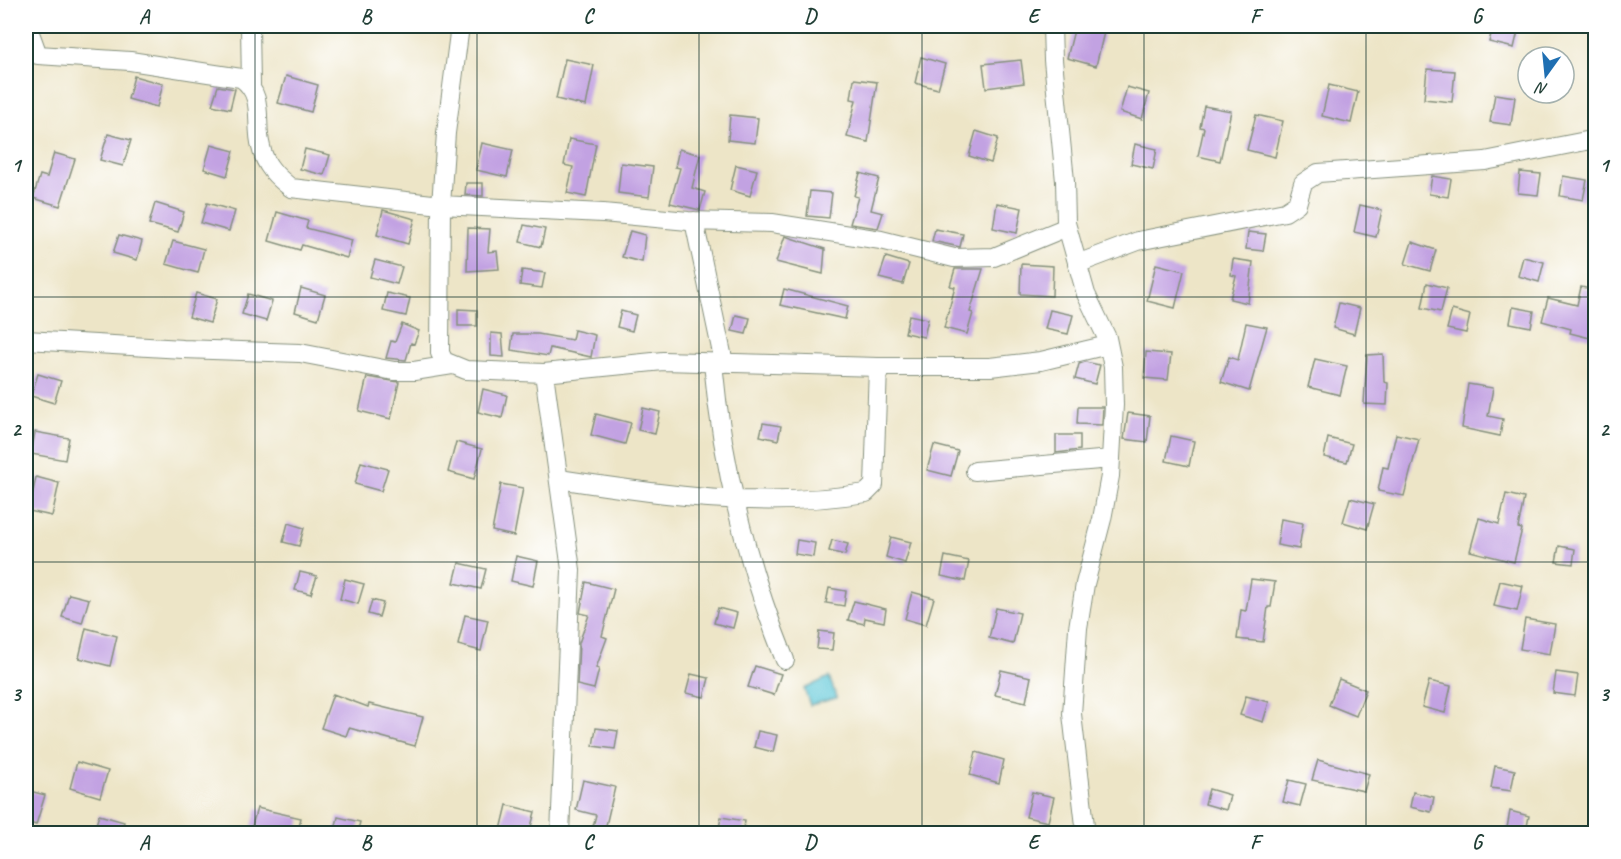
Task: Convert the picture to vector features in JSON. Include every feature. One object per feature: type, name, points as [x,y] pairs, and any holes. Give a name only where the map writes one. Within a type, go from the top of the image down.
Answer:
[{"type":"street","points":[[30,26],[38,55],[130,61],[241,78],[251,85]]},
{"type":"street","points":[[250,26],[251,85],[259,105],[261,147],[272,173],[291,188],[441,205],[603,213],[694,221],[772,223],[881,240],[954,258],[994,257],[1067,227]]},
{"type":"street","points":[[460,26],[446,133],[441,205],[440,353],[444,361],[452,365],[466,370],[544,373],[663,361],[878,367],[990,367],[1041,361],[1108,345]]},
{"type":"street","points":[[1052,26],[1067,227],[1086,294],[1101,323],[1113,367],[1114,405],[1111,459],[1102,519],[1085,584],[1078,628],[1072,703],[1086,834]]},
{"type":"street","points":[[1077,264],[1138,241],[1285,212],[1297,204],[1303,183],[1318,173],[1485,161],[1596,139]]},
{"type":"street","points":[[694,221],[719,363],[734,501],[762,602],[785,660]]},
{"type":"street","points":[[26,340],[183,349],[300,352],[393,371],[414,371],[452,365]]},
{"type":"street","points":[[559,479],[758,503],[866,493],[874,484],[878,367]]},
{"type":"street","points":[[544,373],[571,570],[560,834]]},
{"type":"street","points":[[975,471],[1111,459]]},
{"type":"water","points":[[829,677],[837,698],[810,705],[804,689]]},
{"type":"building","points":[[1075,26],[1104,32],[1096,66],[1067,58]]},
{"type":"building","points":[[1493,26],[1519,27],[1514,48],[1489,42]]},
{"type":"building","points":[[921,57],[945,64],[938,89],[915,83]]},
{"type":"building","points":[[565,59],[594,65],[586,106],[556,99]]},
{"type":"building","points":[[1021,60],[1024,83],[986,88],[983,64]]},
{"type":"building","points":[[1427,69],[1455,71],[1452,102],[1424,99]]},
{"type":"building","points":[[134,76],[163,84],[157,107],[128,99]]},
{"type":"building","points":[[286,76],[318,85],[311,112],[278,103]]},
{"type":"building","points":[[854,79],[877,82],[868,142],[847,137],[856,100],[851,99]]},
{"type":"building","points":[[1329,85],[1358,92],[1351,123],[1322,116]]},
{"type":"building","points":[[218,86],[235,89],[230,109],[212,105]]},
{"type":"building","points":[[1127,87],[1149,93],[1142,119],[1120,112]]},
{"type":"building","points":[[1495,94],[1515,97],[1511,125],[1490,122]]},
{"type":"building","points":[[1204,106],[1231,111],[1220,161],[1198,156],[1204,128],[1200,127]]},
{"type":"building","points":[[730,115],[758,118],[755,143],[728,140]]},
{"type":"building","points":[[1256,115],[1283,121],[1275,157],[1247,150]]},
{"type":"building","points":[[976,131],[998,138],[991,163],[969,156]]},
{"type":"building","points":[[108,134],[131,140],[123,166],[100,160]]},
{"type":"building","points":[[569,139],[596,144],[586,197],[567,193],[573,167],[564,165]]},
{"type":"building","points":[[482,143],[513,150],[507,177],[476,170]]},
{"type":"building","points":[[1135,144],[1157,149],[1153,169],[1131,164]]},
{"type":"building","points":[[211,145],[234,151],[227,176],[204,169]]},
{"type":"building","points":[[305,149],[330,155],[324,175],[300,169]]},
{"type":"building","points":[[679,149],[700,155],[692,188],[705,192],[700,210],[670,203],[680,168],[675,167]]},
{"type":"building","points":[[54,153],[75,159],[60,206],[33,198],[40,175],[47,177]]},
{"type":"building","points":[[621,163],[653,167],[649,197],[618,193]]},
{"type":"building","points":[[736,165],[757,170],[750,196],[730,190]]},
{"type":"building","points":[[1520,172],[1541,174],[1538,195],[1518,193]]},
{"type":"building","points":[[860,173],[879,178],[871,210],[883,213],[878,228],[850,224],[858,197],[854,196]]},
{"type":"building","points":[[1432,176],[1451,179],[1448,197],[1429,194]]},
{"type":"building","points":[[1563,176],[1587,180],[1583,200],[1560,196]]},
{"type":"building","points":[[466,183],[483,183],[483,196],[465,195]]},
{"type":"building","points":[[810,191],[832,193],[829,218],[807,216]]},
{"type":"building","points":[[155,203],[184,212],[178,232],[149,224]]},
{"type":"building","points":[[207,203],[235,211],[229,231],[201,223]]},
{"type":"building","points":[[997,203],[1022,208],[1017,233],[993,228]]},
{"type":"building","points":[[1360,205],[1382,210],[1376,237],[1354,232]]},
{"type":"building","points":[[383,210],[415,219],[408,244],[377,235]]},
{"type":"building","points":[[277,212],[308,221],[306,228],[352,240],[347,258],[302,245],[300,250],[269,241]]},
{"type":"building","points":[[524,225],[545,229],[541,247],[520,242]]},
{"type":"building","points":[[468,228],[490,229],[488,252],[497,251],[499,269],[467,271]]},
{"type":"building","points":[[935,229],[963,234],[960,247],[932,241]]},
{"type":"building","points":[[630,231],[645,235],[642,262],[622,257]]},
{"type":"building","points":[[1248,232],[1266,234],[1263,251],[1246,249]]},
{"type":"building","points":[[119,235],[142,241],[137,260],[113,253]]},
{"type":"building","points":[[785,236],[825,249],[823,274],[776,262]]},
{"type":"building","points":[[173,241],[204,249],[198,273],[166,264]]},
{"type":"building","points":[[1412,242],[1436,250],[1430,271],[1405,264]]},
{"type":"building","points":[[886,257],[909,264],[903,284],[879,278]]},
{"type":"building","points":[[1523,257],[1544,262],[1539,282],[1518,276]]},
{"type":"building","points":[[1233,259],[1253,262],[1248,303],[1230,299],[1236,276],[1231,275]]},
{"type":"building","points":[[375,260],[402,267],[397,284],[370,277]]},
{"type":"building","points":[[1021,264],[1053,266],[1052,296],[1020,294]]},
{"type":"building","points":[[1156,264],[1184,271],[1175,308],[1147,301]]},
{"type":"building","points":[[955,269],[983,269],[970,312],[973,313],[967,334],[944,328],[955,287],[950,286]]},
{"type":"building","points":[[522,270],[545,273],[542,288],[520,285]]},
{"type":"building","points":[[1427,283],[1447,288],[1441,312],[1422,308]]},
{"type":"building","points":[[1581,287],[1596,290],[1596,317],[1590,338],[1570,333],[1571,329],[1542,321],[1548,298],[1577,305]]},
{"type":"building","points":[[301,288],[325,295],[318,319],[295,312]]},
{"type":"building","points":[[784,289],[848,306],[845,319],[780,305]]},
{"type":"building","points":[[196,293],[217,299],[210,323],[189,317]]},
{"type":"building","points":[[387,293],[410,298],[406,316],[383,311]]},
{"type":"building","points":[[248,294],[272,301],[266,321],[242,314]]},
{"type":"building","points":[[1339,303],[1360,308],[1354,334],[1333,328]]},
{"type":"building","points":[[1513,307],[1534,311],[1531,327],[1510,323]]},
{"type":"building","points":[[458,309],[477,310],[477,326],[458,326]]},
{"type":"building","points":[[1050,310],[1073,315],[1068,334],[1045,329]]},
{"type":"building","points":[[1452,310],[1470,315],[1466,333],[1447,329]]},
{"type":"building","points":[[621,311],[636,315],[632,331],[617,327]]},
{"type":"building","points":[[736,315],[750,318],[746,334],[732,331]]},
{"type":"building","points":[[909,315],[928,319],[924,337],[905,333]]},
{"type":"building","points":[[1246,323],[1267,327],[1249,391],[1221,382],[1229,357],[1238,360]]},
{"type":"building","points":[[402,324],[419,331],[414,344],[411,343],[406,360],[386,358],[391,341],[395,342]]},
{"type":"building","points":[[574,330],[595,335],[591,357],[550,348],[548,356],[511,350],[513,334],[538,334],[572,340]]},
{"type":"building","points":[[491,333],[502,334],[504,357],[491,356]]},
{"type":"building","points":[[1146,352],[1171,354],[1168,380],[1144,378]]},
{"type":"building","points":[[1383,354],[1384,382],[1388,383],[1387,405],[1364,404],[1367,355]]},
{"type":"building","points":[[1315,359],[1347,366],[1340,395],[1308,387]]},
{"type":"building","points":[[1085,362],[1100,365],[1095,384],[1075,379],[1079,364]]},
{"type":"building","points":[[38,374],[61,381],[54,403],[31,396]]},
{"type":"building","points":[[367,377],[399,382],[391,419],[359,411]]},
{"type":"building","points":[[1468,384],[1493,388],[1488,416],[1503,419],[1500,436],[1462,428]]},
{"type":"building","points":[[483,389],[507,395],[502,418],[478,412]]},
{"type":"building","points":[[1078,407],[1103,407],[1102,425],[1077,424]]},
{"type":"building","points":[[643,408],[660,412],[655,434],[638,430]]},
{"type":"building","points":[[1128,413],[1150,416],[1147,442],[1124,439]]},
{"type":"building","points":[[596,414],[631,423],[625,444],[591,435]]},
{"type":"building","points":[[763,423],[781,426],[778,440],[760,436]]},
{"type":"building","points":[[35,432],[69,438],[65,460],[31,454]]},
{"type":"building","points":[[1396,434],[1419,439],[1404,496],[1378,491],[1383,467],[1388,468]]},
{"type":"building","points":[[1056,435],[1080,435],[1080,450],[1056,453]]},
{"type":"building","points":[[1171,436],[1194,441],[1189,466],[1166,461]]},
{"type":"building","points":[[1328,438],[1352,444],[1347,462],[1324,457]]},
{"type":"building","points":[[456,442],[482,449],[474,479],[448,472]]},
{"type":"building","points":[[934,445],[958,451],[951,476],[927,470]]},
{"type":"building","points":[[361,462],[388,469],[381,491],[355,484]]},
{"type":"building","points":[[36,477],[59,483],[52,516],[29,511]]},
{"type":"building","points":[[501,484],[523,488],[514,536],[492,531]]},
{"type":"building","points":[[1506,494],[1524,498],[1518,528],[1522,529],[1514,562],[1470,551],[1479,518],[1499,524]]},
{"type":"building","points":[[1350,498],[1374,504],[1367,529],[1343,522]]},
{"type":"building","points":[[1281,519],[1303,523],[1299,549],[1277,545]]},
{"type":"building","points":[[288,523],[304,528],[299,546],[283,542]]},
{"type":"building","points":[[891,537],[911,542],[905,563],[886,557]]},
{"type":"building","points":[[797,540],[815,543],[813,557],[795,554]]},
{"type":"building","points":[[832,540],[848,544],[845,555],[829,551]]},
{"type":"building","points":[[1559,546],[1575,549],[1573,564],[1556,562]]},
{"type":"building","points":[[516,556],[538,561],[533,586],[511,581]]},
{"type":"building","points":[[945,556],[969,561],[965,581],[941,576]]},
{"type":"building","points":[[459,563],[486,569],[481,589],[454,583]]},
{"type":"building","points":[[300,572],[317,576],[311,594],[295,590]]},
{"type":"building","points":[[345,579],[364,584],[358,604],[340,599]]},
{"type":"building","points":[[1251,579],[1275,582],[1271,607],[1268,607],[1263,642],[1237,639],[1241,610],[1246,611]]},
{"type":"building","points":[[1500,581],[1523,586],[1517,611],[1494,606]]},
{"type":"building","points":[[586,582],[614,589],[602,636],[607,638],[596,668],[599,669],[594,689],[577,685],[579,643],[589,615],[580,613]]},
{"type":"building","points":[[829,588],[846,591],[844,606],[826,603]]},
{"type":"building","points":[[912,592],[934,598],[926,625],[905,619]]},
{"type":"building","points":[[69,594],[89,599],[82,623],[62,617]]},
{"type":"building","points":[[372,600],[383,603],[379,617],[368,614]]},
{"type":"building","points":[[854,601],[886,609],[884,622],[865,618],[864,624],[848,620]]},
{"type":"building","points":[[718,608],[737,613],[733,628],[714,623]]},
{"type":"building","points":[[996,608],[1020,613],[1013,644],[989,638]]},
{"type":"building","points":[[465,615],[488,620],[481,651],[458,645]]},
{"type":"building","points":[[1525,619],[1555,624],[1550,654],[1520,649]]},
{"type":"building","points":[[86,628],[117,636],[110,666],[79,658]]},
{"type":"building","points":[[819,631],[834,633],[832,650],[817,649]]},
{"type":"building","points":[[755,666],[781,674],[774,695],[748,687]]},
{"type":"building","points":[[1001,670],[1031,677],[1026,702],[995,695]]},
{"type":"building","points":[[1556,672],[1578,675],[1575,696],[1553,693]]},
{"type":"building","points":[[691,674],[709,678],[704,697],[686,693]]},
{"type":"building","points":[[1339,679],[1366,690],[1356,716],[1329,705]]},
{"type":"building","points":[[1429,681],[1451,686],[1445,713],[1422,707]]},
{"type":"building","points":[[333,694],[368,707],[369,704],[423,717],[415,746],[349,728],[346,736],[321,728]]},
{"type":"building","points":[[1246,696],[1269,702],[1263,722],[1240,715]]},
{"type":"building","points":[[596,728],[618,731],[615,749],[593,746]]},
{"type":"building","points":[[758,731],[777,735],[773,752],[754,747]]},
{"type":"building","points":[[976,752],[1004,760],[999,783],[970,775]]},
{"type":"building","points":[[1318,760],[1369,774],[1364,791],[1312,780]]},
{"type":"building","points":[[77,762],[108,771],[100,797],[70,788]]},
{"type":"building","points":[[1495,766],[1515,770],[1511,791],[1491,788]]},
{"type":"building","points":[[583,780],[615,787],[604,834],[591,834],[596,815],[576,810]]},
{"type":"building","points":[[1289,780],[1306,784],[1300,806],[1283,802]]},
{"type":"building","points":[[1209,789],[1230,795],[1226,810],[1205,804]]},
{"type":"building","points":[[26,790],[45,795],[36,825],[26,822]]},
{"type":"building","points":[[1032,792],[1054,797],[1048,822],[1026,817]]},
{"type":"building","points":[[1413,792],[1434,797],[1431,812],[1410,807]]},
{"type":"building","points":[[507,805],[535,812],[529,834],[500,834]]},
{"type":"building","points":[[257,808],[301,818],[297,834],[252,826]]},
{"type":"building","points":[[1510,811],[1529,816],[1526,832],[1507,828]]},
{"type":"building","points":[[99,815],[124,822],[121,834],[93,834]]},
{"type":"building","points":[[338,817],[360,822],[357,834],[334,834]]},
{"type":"building","points":[[721,817],[745,821],[743,834],[718,834]]}]
